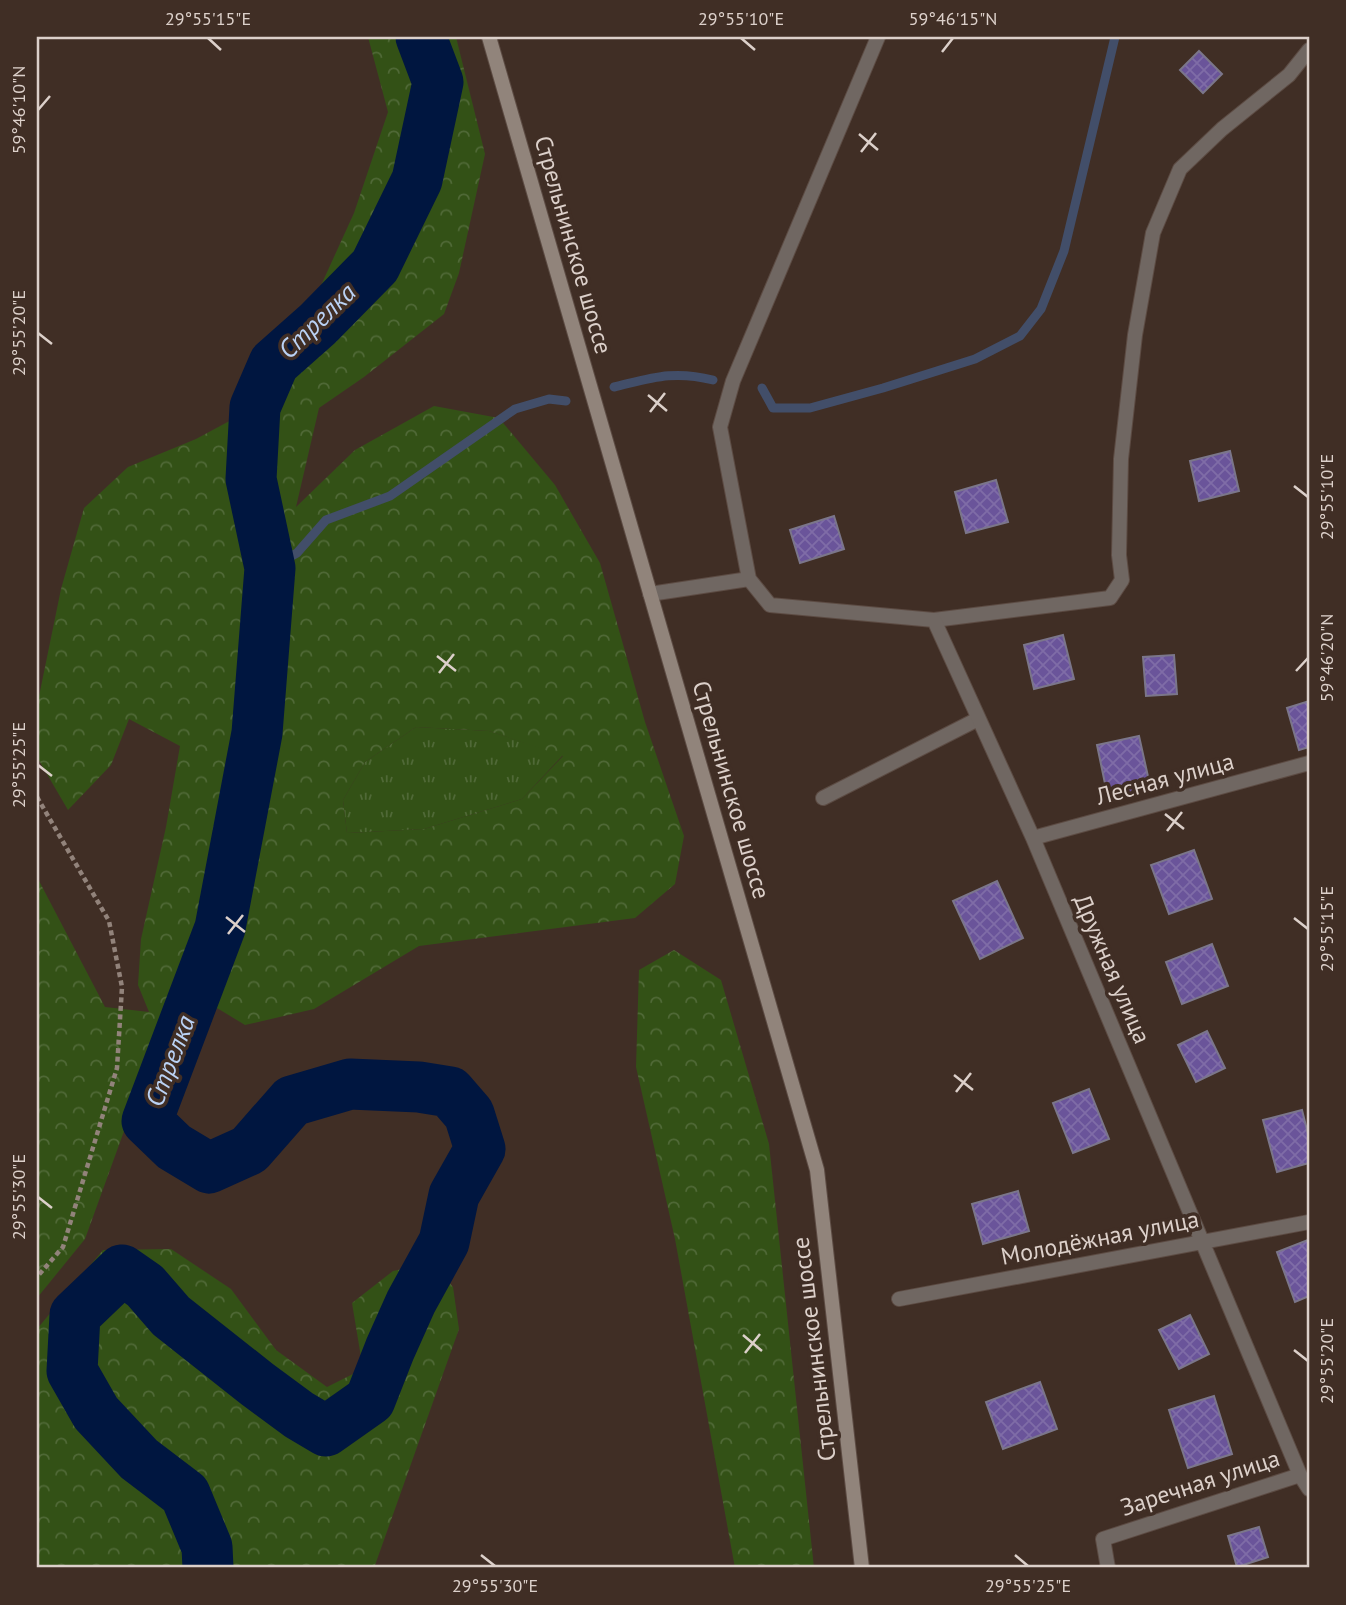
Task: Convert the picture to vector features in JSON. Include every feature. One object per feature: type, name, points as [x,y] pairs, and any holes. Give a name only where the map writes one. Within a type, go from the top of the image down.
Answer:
[{"type":"main road","name":"Стрельнинское шоссе","points":[[489,37],[817,1170],[862,1568]]},
{"type":"street","points":[[878,37],[733,381],[720,426],[749,579],[770,605],[934,620],[1110,597],[1122,580],[1119,555],[1121,459],[1135,335],[1153,233],[1180,169],[1222,129],[1289,75],[1309,50]]},
{"type":"street","points":[[650,594],[749,579]]},
{"type":"street","name":"Дружная улица","points":[[934,620],[1033,838],[1201,1242],[1300,1475],[1309,1489]]},
{"type":"street","points":[[823,798],[978,719]]},
{"type":"street","name":"Лесная улица","points":[[1033,838],[1309,763]]},
{"type":"street","name":"Молодёжная улица","points":[[899,1299],[1309,1222]]},
{"type":"street","name":"Заречная улица","points":[[1108,1568],[1103,1539],[1300,1475]]},
{"type":"path","points":[[37,797],[109,921],[122,987],[117,1068],[64,1247],[37,1277]]},
{"type":"green space","points":[[368,37],[456,37],[485,154],[459,273],[444,314],[364,377],[319,408],[296,507],[355,450],[434,406],[499,418],[555,485],[600,563],[645,722],[684,836],[675,884],[635,918],[419,946],[314,1009],[245,1025],[217,1008],[179,1072],[132,1109],[85,1239],[37,1298],[37,877],[105,1007],[149,1012],[138,985],[141,939],[166,827],[180,746],[129,719],[111,765],[68,810],[37,757],[37,706],[61,589],[84,508],[128,467],[196,439],[235,418],[318,292],[354,213],[388,112]],"holes":[[[416,727],[489,731],[563,756],[522,799],[424,829],[347,833],[343,800],[365,762]]]},
{"type":"green space","points":[[416,727],[489,731],[563,755],[522,799],[424,829],[347,833],[343,800],[365,762]]},
{"type":"green space","points":[[674,950],[721,980],[769,1144],[814,1568],[735,1568],[675,1239],[636,1067],[639,970]]},
{"type":"green space","points":[[171,1249],[231,1289],[276,1350],[327,1387],[363,1369],[352,1303],[393,1271],[432,1263],[453,1287],[459,1329],[374,1568],[37,1568],[37,1329],[103,1250]]},
{"type":"building","points":[[1199,51],[1222,74],[1203,93],[1180,70]]},
{"type":"building","points":[[1230,451],[1239,491],[1199,501],[1190,461]]},
{"type":"building","points":[[996,480],[1008,522],[966,533],[955,492]]},
{"type":"building","points":[[834,516],[844,549],[800,563],[790,530]]},
{"type":"building","points":[[1063,635],[1074,679],[1034,689],[1024,645]]},
{"type":"building","points":[[1174,655],[1177,694],[1146,696],[1143,657]]},
{"type":"building","points":[[1309,701],[1309,747],[1299,750],[1287,708]]},
{"type":"building","points":[[1139,736],[1151,790],[1108,798],[1097,745]]},
{"type":"building","points":[[1194,850],[1212,899],[1169,914],[1151,865]]},
{"type":"building","points":[[997,881],[1023,938],[980,959],[953,901]]},
{"type":"building","points":[[1212,944],[1228,986],[1182,1004],[1166,962]]},
{"type":"building","points":[[1207,1031],[1225,1068],[1196,1082],[1178,1045]]},
{"type":"building","points":[[1089,1089],[1109,1139],[1073,1153],[1053,1103]]},
{"type":"building","points":[[1302,1110],[1309,1138],[1309,1163],[1277,1172],[1263,1120]]},
{"type":"building","points":[[1018,1191],[1029,1231],[983,1244],[972,1204]]},
{"type":"building","points":[[1308,1240],[1309,1296],[1295,1302],[1277,1252]]},
{"type":"building","points":[[1190,1315],[1209,1354],[1179,1369],[1159,1330]]},
{"type":"building","points":[[1040,1382],[1057,1429],[1003,1449],[986,1402]]},
{"type":"building","points":[[1214,1396],[1232,1454],[1188,1468],[1169,1410]]},
{"type":"building","points":[[1259,1527],[1268,1557],[1237,1567],[1228,1536]]},
{"type":"waterway","name":"Стрелка","points":[[208,1568],[207,1547],[185,1494],[139,1459],[96,1413],[72,1371],[75,1315],[122,1270],[145,1286],[171,1316],[257,1384],[326,1431],[370,1400],[411,1302],[444,1242],[454,1195],[480,1149],[469,1114],[450,1092],[419,1087],[350,1084],[292,1101],[249,1150],[209,1168],[174,1147],[147,1121],[220,928],[257,733],[270,568],[251,479],[255,407],[274,363],[318,324],[375,266],[417,180],[438,82],[421,37]]},
{"type":"waterway","points":[[762,388],[773,408],[810,408],[975,359],[1020,336],[1041,309],[1064,251],[1115,37]]},
{"type":"waterway","points":[[614,387],[674,375],[713,380]]},
{"type":"waterway","points":[[270,568],[297,553],[326,520],[390,496],[515,409],[549,399],[566,401]]}]
